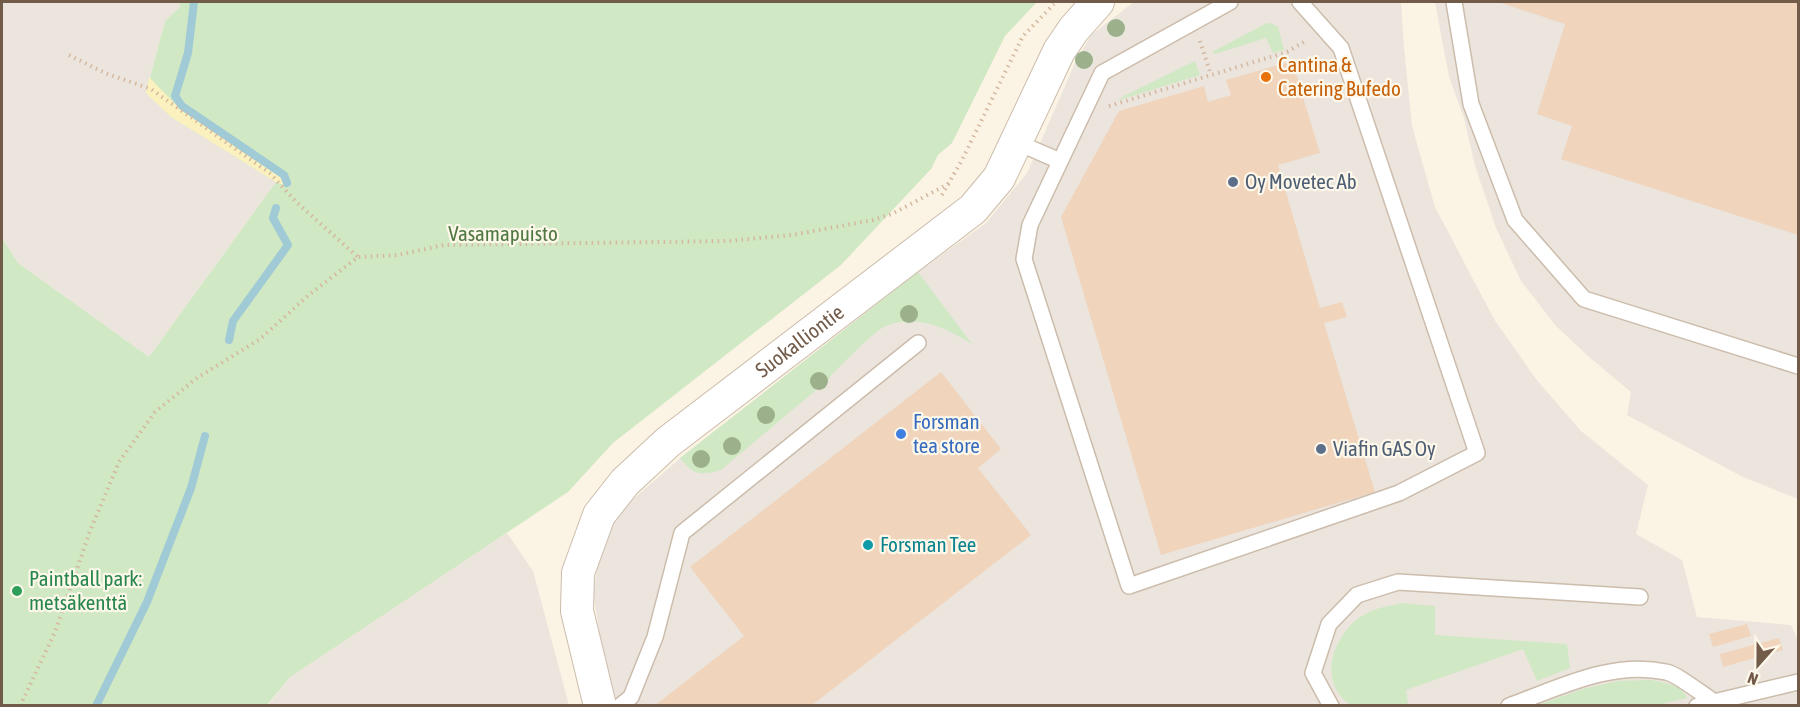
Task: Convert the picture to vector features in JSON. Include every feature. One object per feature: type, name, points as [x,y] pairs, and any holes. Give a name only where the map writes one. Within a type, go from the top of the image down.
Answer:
[{"type":"street","name":"Suokalliontie","points":[[600,705],[578,611],[578,573],[599,514],[625,482],[668,442],[973,209],[999,178],[1059,51],[1074,28],[1098,2]]},
{"type":"lane","points":[[1230,2],[1102,73],[1030,225],[1024,259],[1129,586],[1399,493],[1477,453],[1341,48],[1300,2]]},
{"type":"lane","points":[[1454,2],[1472,105],[1515,220],[1584,298],[1798,366]]},
{"type":"lane","points":[[1016,142],[1060,161]]},
{"type":"lane","points":[[620,705],[631,697],[656,637],[682,533],[918,343]]},
{"type":"lane","points":[[1331,705],[1313,673],[1329,624],[1357,596],[1398,582],[1640,597]]},
{"type":"lane","points":[[1509,705],[1592,675],[1637,669],[1668,672],[1713,701]]},
{"type":"lane","points":[[1697,705],[1713,701],[1749,699],[1798,682]]},
{"type":"path","points":[[20,705],[55,632],[90,531],[119,462],[155,412],[196,378],[260,339],[310,294],[358,258],[398,255],[444,245],[728,241],[792,235],[873,220],[892,214],[950,183],[1023,36],[1057,2]]},
{"type":"path","points":[[1103,108],[1287,52]]},
{"type":"path","points":[[69,55],[105,73],[151,89],[271,174],[295,201],[358,258]]},
{"type":"path","points":[[1206,57],[1211,75]]},
{"type":"shaded area","points":[[2,2],[180,2],[180,7],[165,21],[146,93],[171,117],[276,182],[149,357],[18,263],[2,238]]},
{"type":"shaded area","points":[[1134,2],[1401,2],[1412,126],[1435,207],[1494,319],[1536,379],[1581,431],[1648,485],[1636,534],[1682,560],[1697,617],[1791,625],[1798,641],[1798,705],[614,705],[603,657],[593,591],[602,545],[618,512],[684,455],[918,272],[986,223],[1027,173],[1075,63],[1091,35]]},
{"type":"shaded area","points":[[1435,2],[1798,2],[1798,499],[1743,477],[1627,415],[1631,392],[1556,326],[1521,281],[1496,228],[1475,166],[1464,118],[1449,77]]},
{"type":"shaded area","points":[[507,533],[533,571],[569,705],[267,706],[290,677],[481,548]]},
{"type":"green space","name":"Vasamapuisto","points":[[180,2],[1037,2],[1005,36],[952,143],[938,155],[931,169],[841,265],[613,443],[568,492],[290,677],[267,705],[2,705],[2,238],[18,263],[149,357],[276,182],[171,117],[146,93],[165,21],[180,7]]},
{"type":"green space","points":[[1267,23],[1278,27],[1284,50],[1273,53],[1266,38],[1215,54],[1212,52]]},
{"type":"green space","points":[[1195,61],[1200,75],[1116,101],[1124,96]]},
{"type":"green space","points":[[918,272],[972,344],[943,328],[921,322],[899,322],[888,325],[867,340],[829,379],[721,470],[698,473],[689,468],[680,458],[684,455]]},
{"type":"green space","points":[[1403,603],[1435,606],[1435,635],[1567,644],[1570,668],[1537,681],[1523,649],[1406,690],[1408,705],[1353,706],[1339,694],[1334,685],[1332,665],[1337,645],[1349,627],[1361,616],[1378,608]]},
{"type":"green space","points":[[1651,680],[1676,687],[1687,698],[1652,706],[1538,705],[1583,689],[1618,681]]},
{"type":"sand","points":[[149,77],[179,108],[282,178],[284,185],[171,117],[146,93]]},
{"type":"building","points":[[1498,2],[1798,2],[1798,235],[1561,159],[1572,126],[1537,114],[1565,24]]},
{"type":"building","points":[[1292,61],[1320,153],[1278,165],[1320,308],[1342,302],[1347,317],[1324,323],[1375,492],[1161,555],[1061,217],[1119,111],[1204,86],[1208,102],[1231,95],[1226,80]]},
{"type":"building","name":"Forsman Tee","points":[[941,372],[1001,449],[978,468],[1031,535],[811,706],[654,706],[744,636],[690,567]]},
{"type":"building","points":[[1747,624],[1751,636],[1713,647],[1709,634]]},
{"type":"building","points":[[1779,638],[1783,650],[1723,667],[1720,654]]},
{"type":"waterway","points":[[194,2],[188,53],[175,96],[182,106],[284,175],[287,183]]},
{"type":"waterway","points":[[229,340],[233,321],[288,245],[273,218],[276,208]]},
{"type":"waterway","points":[[96,706],[147,602],[191,488],[205,436]]},
{"type":"place","name":"Cantina & Catering Bufedo","points":[[1266,77]]},
{"type":"place","name":"Oy Movetec Ab","points":[[1233,182]]},
{"type":"place","name":"Forsman tea store","points":[[901,434]]},
{"type":"place","name":"Viafin GAS Oy","points":[[1321,449]]},
{"type":"place","name":"Forsman Tee","points":[[868,545]]},
{"type":"place","name":"Paintball park: metsäkenttä","points":[[17,591]]}]
